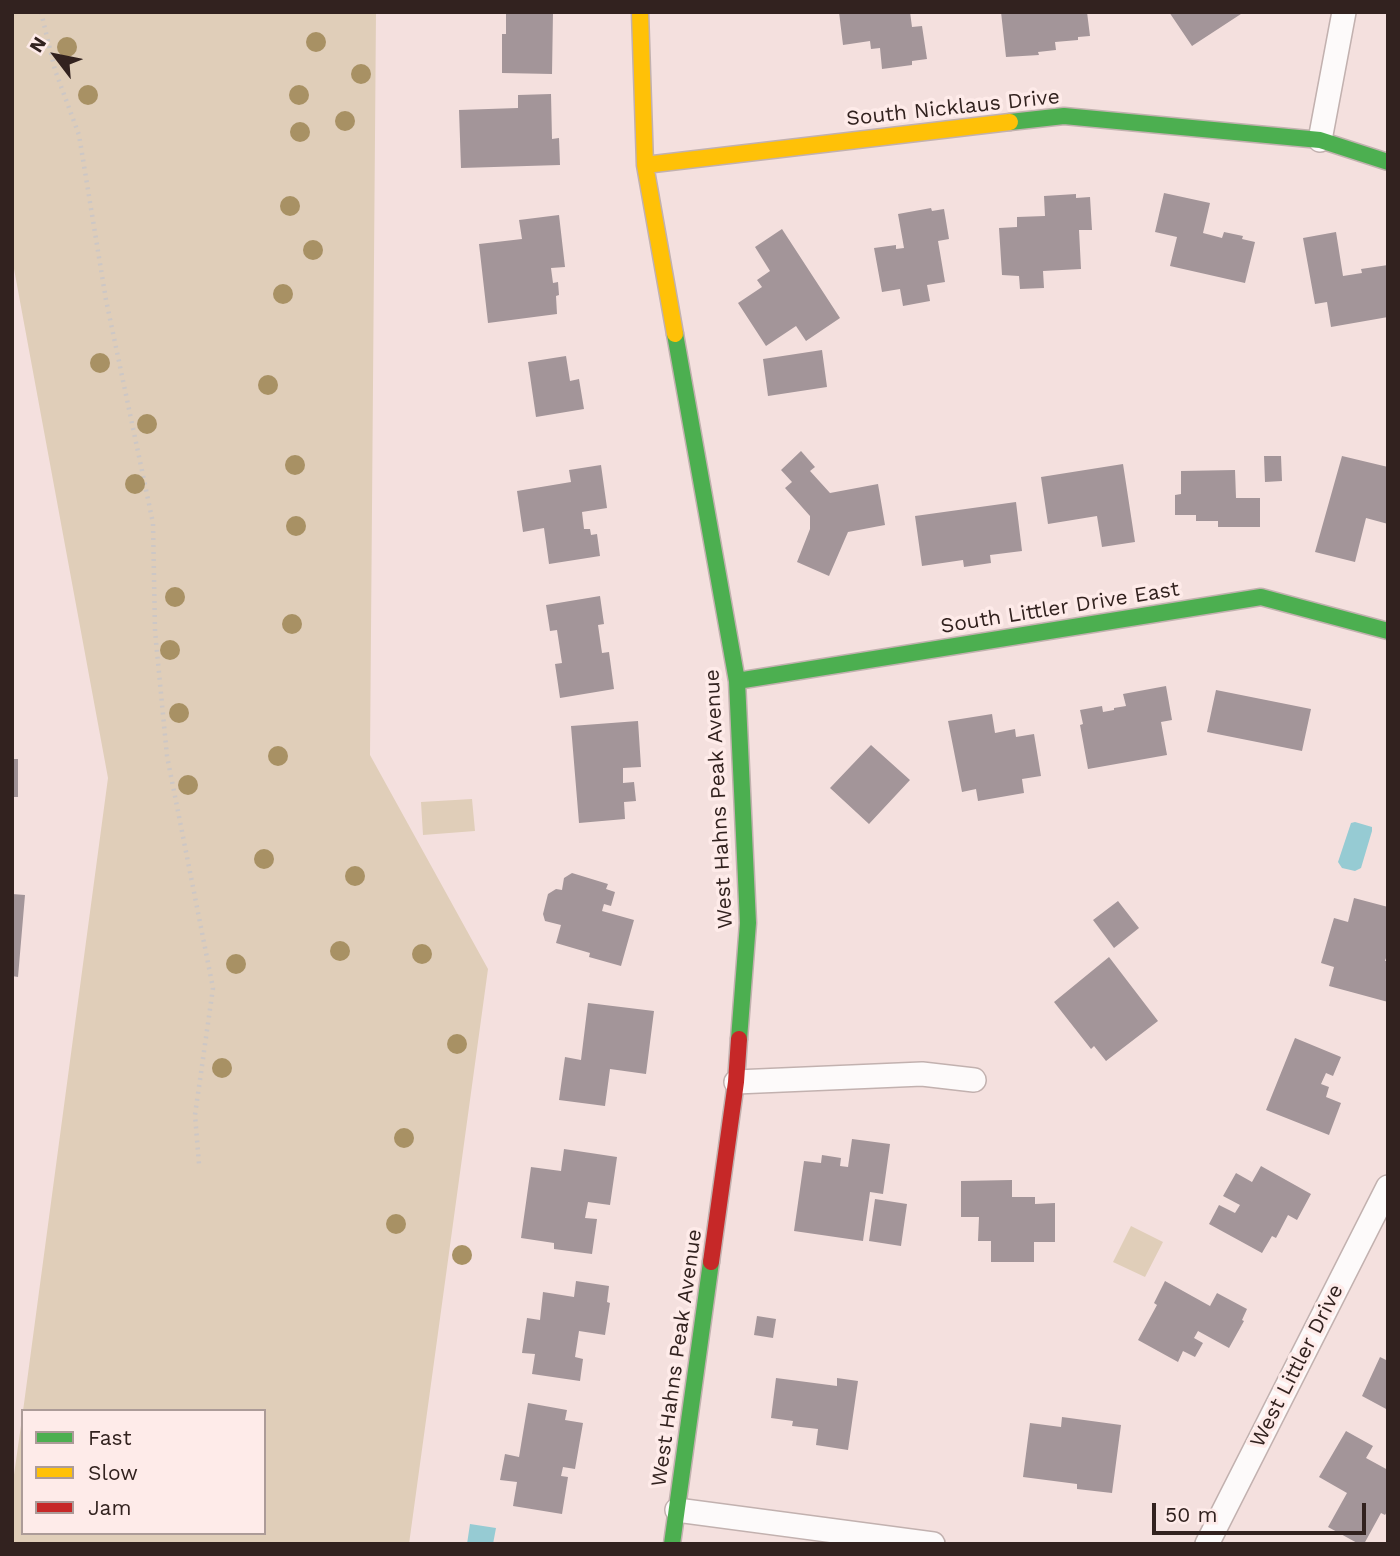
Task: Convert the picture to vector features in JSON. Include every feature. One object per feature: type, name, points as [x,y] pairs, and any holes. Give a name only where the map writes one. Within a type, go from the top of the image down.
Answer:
[{"type":"street","name":"West Hahns Peak Avenue","points":[[640,12],[645,165],[737,681],[748,923],[736,1082],[672,1544]]},
{"type":"street","points":[[1320,140],[1344,12]]},
{"type":"street","name":"South Nicklaus Drive","points":[[645,165],[1064,116],[1320,140],[1388,162]]},
{"type":"street","name":"South Littler Drive East","points":[[737,681],[1261,597],[1388,632]]},
{"type":"street","points":[[736,1082],[922,1074],[974,1080]]},
{"type":"street","name":"West Littler Drive","points":[[1207,1544],[1388,1187]]},
{"type":"street","points":[[677,1510],[933,1544]]},
{"type":"path","points":[[41,12],[55,70],[79,135],[106,300],[153,523],[155,631],[167,756],[213,988],[195,1115],[199,1164]]},
{"type":"shaded area","points":[[12,12],[376,12],[370,755],[488,969],[409,1544],[12,1544],[12,1489],[21,1422],[21,1535],[266,1535],[266,1409],[23,1409],[108,778],[12,258]]},
{"type":"shaded area","points":[[472,799],[475,831],[423,835],[421,802]]},
{"type":"shaded area","points":[[1131,1226],[1163,1242],[1145,1277],[1113,1262]]},
{"type":"water","points":[[1351,823],[1372,827],[1372,831],[1361,868],[1355,871],[1342,868],[1338,862]]},
{"type":"water","points":[[470,1524],[496,1528],[493,1544],[467,1544]]},
{"type":"building","points":[[506,12],[553,12],[552,74],[502,73],[502,34],[506,34]]},
{"type":"building","points":[[839,12],[910,12],[912,27],[922,26],[927,59],[912,61],[912,65],[882,69],[880,48],[871,49],[870,41],[843,45]]},
{"type":"building","points":[[1001,12],[1087,12],[1090,36],[1055,42],[1056,50],[1038,52],[1039,55],[1006,57]]},
{"type":"building","points":[[1169,12],[1244,12],[1192,46]]},
{"type":"building","points":[[551,94],[552,139],[559,138],[560,165],[461,168],[459,110],[518,108],[518,95]]},
{"type":"building","points":[[1164,193],[1210,203],[1203,233],[1222,238],[1224,232],[1255,242],[1245,283],[1170,266],[1177,237],[1155,232]]},
{"type":"building","points":[[1076,194],[1076,198],[1090,197],[1092,230],[1079,230],[1081,269],[1043,271],[1044,288],[1020,289],[1019,276],[1002,275],[999,228],[1017,227],[1017,217],[1045,216],[1044,196]]},
{"type":"building","points":[[931,208],[932,211],[944,209],[949,239],[938,241],[945,282],[927,285],[930,301],[903,306],[900,289],[882,292],[874,248],[896,245],[896,249],[904,248],[898,214]]},
{"type":"building","points":[[559,215],[565,267],[551,268],[553,283],[558,282],[557,314],[488,323],[479,244],[522,239],[519,220]]},
{"type":"building","points":[[782,229],[840,318],[806,341],[796,326],[766,346],[738,303],[762,287],[757,280],[770,271],[755,247]]},
{"type":"building","points":[[1336,232],[1343,276],[1362,273],[1361,269],[1388,265],[1388,317],[1331,327],[1327,302],[1315,304],[1303,238]]},
{"type":"building","points":[[822,350],[827,387],[768,396],[763,359]]},
{"type":"building","points":[[566,356],[570,381],[579,379],[584,409],[536,417],[528,362]]},
{"type":"building","points":[[801,451],[815,467],[810,471],[830,493],[878,484],[885,525],[848,532],[829,576],[797,562],[810,529],[810,516],[785,488],[792,482],[781,470]]},
{"type":"building","points":[[1264,456],[1281,456],[1282,481],[1265,482]]},
{"type":"building","points":[[1342,456],[1388,467],[1388,524],[1366,518],[1355,562],[1315,552]]},
{"type":"building","points":[[1123,464],[1135,542],[1102,547],[1097,516],[1048,524],[1041,477]]},
{"type":"building","points":[[601,465],[607,508],[582,512],[584,529],[590,529],[591,535],[597,534],[600,556],[549,564],[544,528],[523,532],[517,491],[571,482],[569,470]]},
{"type":"building","points":[[1235,470],[1236,498],[1260,498],[1260,527],[1218,527],[1218,521],[1196,521],[1196,515],[1175,515],[1175,495],[1181,494],[1181,471]]},
{"type":"building","points":[[1016,502],[1022,551],[990,555],[991,563],[964,567],[963,560],[922,566],[915,516]]},
{"type":"building","points":[[600,596],[604,624],[598,625],[602,653],[609,652],[614,689],[560,698],[555,664],[562,663],[557,630],[550,631],[546,605]]},
{"type":"building","points":[[1166,686],[1172,720],[1161,722],[1167,755],[1088,769],[1080,710],[1102,706],[1103,712],[1114,710],[1126,706],[1123,694]]},
{"type":"building","points":[[1216,690],[1311,709],[1302,751],[1207,732]]},
{"type":"building","points":[[992,714],[995,733],[1015,729],[1016,737],[1034,734],[1041,776],[1022,779],[1024,793],[978,801],[976,789],[962,792],[948,721]]},
{"type":"building","points":[[638,721],[641,767],[623,768],[623,783],[634,782],[636,801],[624,802],[625,819],[579,823],[571,726]]},
{"type":"building","points":[[871,745],[910,780],[869,824],[830,788]]},
{"type":"building","points":[[12,759],[18,759],[18,797],[12,797]]},
{"type":"building","points":[[572,873],[608,884],[606,889],[615,892],[611,906],[604,904],[602,911],[634,920],[621,966],[589,957],[590,953],[556,943],[561,925],[545,921],[543,914],[548,894],[556,889],[562,890],[564,878]]},
{"type":"building","points":[[12,894],[25,895],[18,977],[12,976]]},
{"type":"building","points":[[1354,898],[1388,907],[1388,952],[1385,961],[1388,961],[1388,1002],[1329,986],[1334,967],[1321,963],[1334,918],[1348,922]]},
{"type":"building","points":[[1118,901],[1139,928],[1114,948],[1093,920]]},
{"type":"building","points":[[1109,957],[1158,1021],[1106,1061],[1094,1046],[1091,1049],[1054,1002]]},
{"type":"building","points":[[588,1003],[654,1011],[646,1074],[610,1069],[605,1106],[559,1100],[565,1057],[581,1060]]},
{"type":"building","points":[[1295,1038],[1341,1057],[1333,1076],[1326,1073],[1321,1084],[1329,1087],[1326,1097],[1341,1103],[1329,1135],[1266,1110]]},
{"type":"building","points":[[852,1139],[890,1144],[883,1194],[870,1192],[863,1241],[794,1231],[804,1161],[821,1163],[822,1155],[841,1158],[840,1166],[848,1167]]},
{"type":"building","points":[[564,1149],[617,1157],[610,1205],[588,1202],[585,1218],[597,1219],[592,1254],[554,1249],[554,1243],[521,1238],[531,1167],[561,1171]]},
{"type":"building","points":[[1261,1166],[1311,1194],[1297,1220],[1288,1215],[1276,1238],[1272,1236],[1262,1253],[1209,1224],[1219,1205],[1235,1213],[1240,1205],[1223,1196],[1236,1173],[1252,1182]]},
{"type":"building","points":[[1012,1180],[1012,1197],[1035,1197],[1035,1204],[1055,1203],[1055,1242],[1034,1242],[1034,1262],[991,1262],[991,1241],[978,1241],[979,1217],[961,1217],[961,1181]]},
{"type":"building","points":[[875,1199],[907,1204],[901,1246],[869,1241]]},
{"type":"building","points":[[576,1281],[609,1286],[607,1302],[610,1303],[605,1335],[579,1331],[575,1357],[583,1359],[580,1381],[532,1374],[535,1354],[522,1353],[527,1318],[540,1320],[543,1292],[574,1297]]},
{"type":"building","points":[[1165,1281],[1210,1306],[1217,1293],[1247,1309],[1242,1320],[1244,1321],[1229,1348],[1198,1331],[1194,1338],[1203,1343],[1195,1357],[1183,1351],[1178,1362],[1138,1340],[1157,1305],[1154,1303]]},
{"type":"building","points":[[757,1316],[776,1319],[773,1338],[754,1335]]},
{"type":"building","points":[[1380,1357],[1388,1361],[1388,1410],[1362,1396]]},
{"type":"building","points":[[776,1378],[837,1386],[837,1378],[858,1381],[848,1450],[816,1445],[818,1429],[792,1426],[793,1421],[771,1418]]},
{"type":"building","points":[[528,1403],[567,1410],[565,1420],[583,1423],[575,1469],[563,1467],[561,1476],[568,1477],[562,1514],[513,1506],[517,1482],[500,1480],[505,1454],[519,1457]]},
{"type":"building","points":[[1062,1417],[1121,1425],[1112,1493],[1077,1489],[1077,1484],[1023,1477],[1030,1423],[1061,1427]]},
{"type":"building","points":[[1346,1431],[1373,1446],[1366,1458],[1388,1470],[1388,1510],[1385,1515],[1381,1513],[1364,1544],[1359,1544],[1328,1527],[1347,1493],[1319,1477]]},
{"type":"traffic: fast","points":[[1010,122],[1064,116],[1320,140],[1388,162]]},
{"type":"traffic: fast","points":[[675,334],[737,681],[748,923],[739,1039]]},
{"type":"traffic: fast","points":[[737,681],[1261,597],[1388,631]]},
{"type":"traffic: fast","points":[[672,1544],[711,1262]]},
{"type":"traffic: slow","points":[[640,12],[645,165],[675,334]]},
{"type":"traffic: slow","points":[[645,165],[1010,122]]},
{"type":"traffic: jam","points":[[711,1262],[736,1082],[739,1039]]}]
